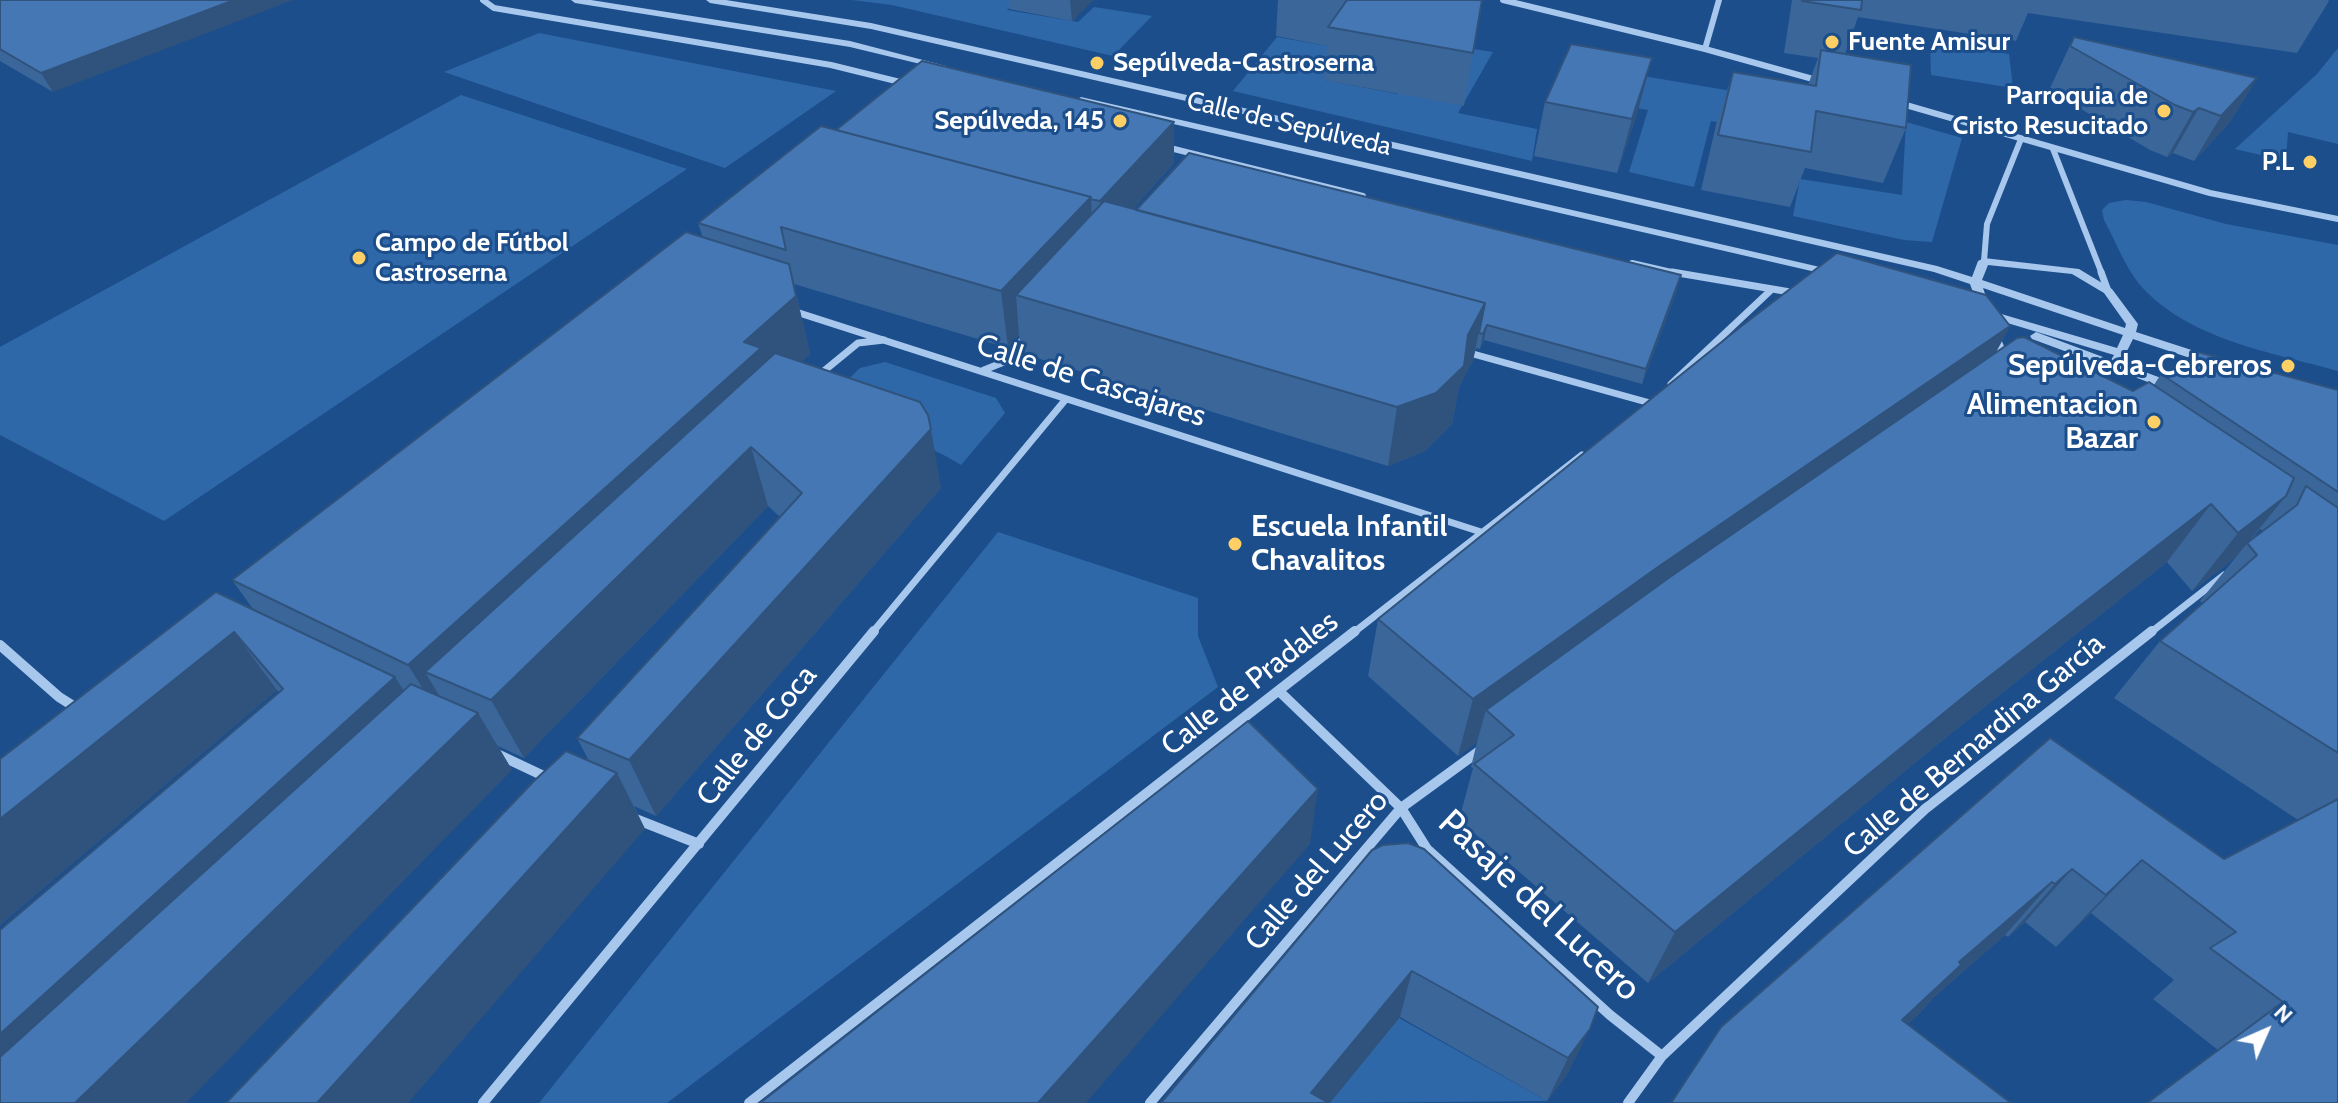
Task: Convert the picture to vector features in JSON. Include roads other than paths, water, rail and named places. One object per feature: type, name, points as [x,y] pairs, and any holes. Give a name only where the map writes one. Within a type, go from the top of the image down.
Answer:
[{"type":"street","points":[[483,0],[494,8],[831,65],[918,87]]},
{"type":"street","points":[[575,0],[850,44],[959,70]]},
{"type":"street","name":"Calle de Sepúlveda","points":[[710,0],[871,26],[982,50],[1916,264],[2228,365]]},
{"type":"street","points":[[1503,0],[1822,81]]},
{"type":"street","points":[[1705,49],[1719,0]]},
{"type":"street","name":"Calle de Sepúlveda","points":[[1067,96],[1844,275]]},
{"type":"street","points":[[1895,102],[2210,193],[2338,219]]},
{"type":"street","points":[[2021,139],[1987,224],[1984,261],[1975,283],[1998,349],[2016,371],[2049,387],[2099,376],[2112,367],[2130,334],[2132,324],[2108,291],[2053,149]]},
{"type":"street","name":"Calle de Sepúlveda","points":[[1163,146],[1368,197]]},
{"type":"street","points":[[1186,163],[1204,155]]},
{"type":"street","points":[[1621,260],[1770,291],[1799,293]]},
{"type":"street","points":[[1984,261],[2075,271],[2108,291]]},
{"type":"street","points":[[1638,412],[1770,291]]},
{"type":"street","name":"Calle de Cascajares","points":[[779,307],[1481,532]]},
{"type":"street","points":[[1973,309],[2120,353]]},
{"type":"street","points":[[1988,314],[2112,367],[2186,391]]},
{"type":"street","points":[[983,370],[1004,362],[1028,334]]},
{"type":"street","points":[[811,382],[858,343],[884,340]]},
{"type":"street","points":[[1984,345],[1998,349]]},
{"type":"street","points":[[1452,348],[1650,403]]},
{"type":"street","points":[[2008,385],[2016,371]]},
{"type":"street","name":"Calle de Coca","points":[[483,1103],[1066,399]]},
{"type":"street","name":"Calle de Pradales","points":[[749,1103],[1590,449]]},
{"type":"street","name":"Calle de Bernardina García","points":[[1628,1103],[1662,1056],[1925,809],[2233,568]]},
{"type":"street","points":[[0,645],[59,697],[93,719]]},
{"type":"street","name":"Pasaje del Lucero","points":[[1280,692],[1401,808],[1427,849],[1610,1015],[1662,1056]]},
{"type":"street","name":"Calle del Lucero","points":[[1150,1103],[1401,808],[1490,742]]},
{"type":"street","points":[[489,750],[559,783]]},
{"type":"street","points":[[628,815],[699,844]]},
{"type":"place","name":"Fuente Amisur","points":[[1832,42]]},
{"type":"place","name":"Sepúlveda-Castroserna","points":[[1097,63]]},
{"type":"place","name":"Parroquia de Cristo Resucitado","points":[[2164,111]]},
{"type":"place","name":"Sepúlveda, 145","points":[[1120,121]]},
{"type":"place","name":"P.L","points":[[2310,162]]},
{"type":"place","name":"Campo de Fútbol Castroserna","points":[[359,258]]},
{"type":"place","name":"Sepúlveda-Cebreros","points":[[2288,366]]},
{"type":"place","name":"Alimentacion Bazar","points":[[2154,422]]},
{"type":"place","name":"Escuela Infantil Chavalitos","points":[[1235,544]]}]
